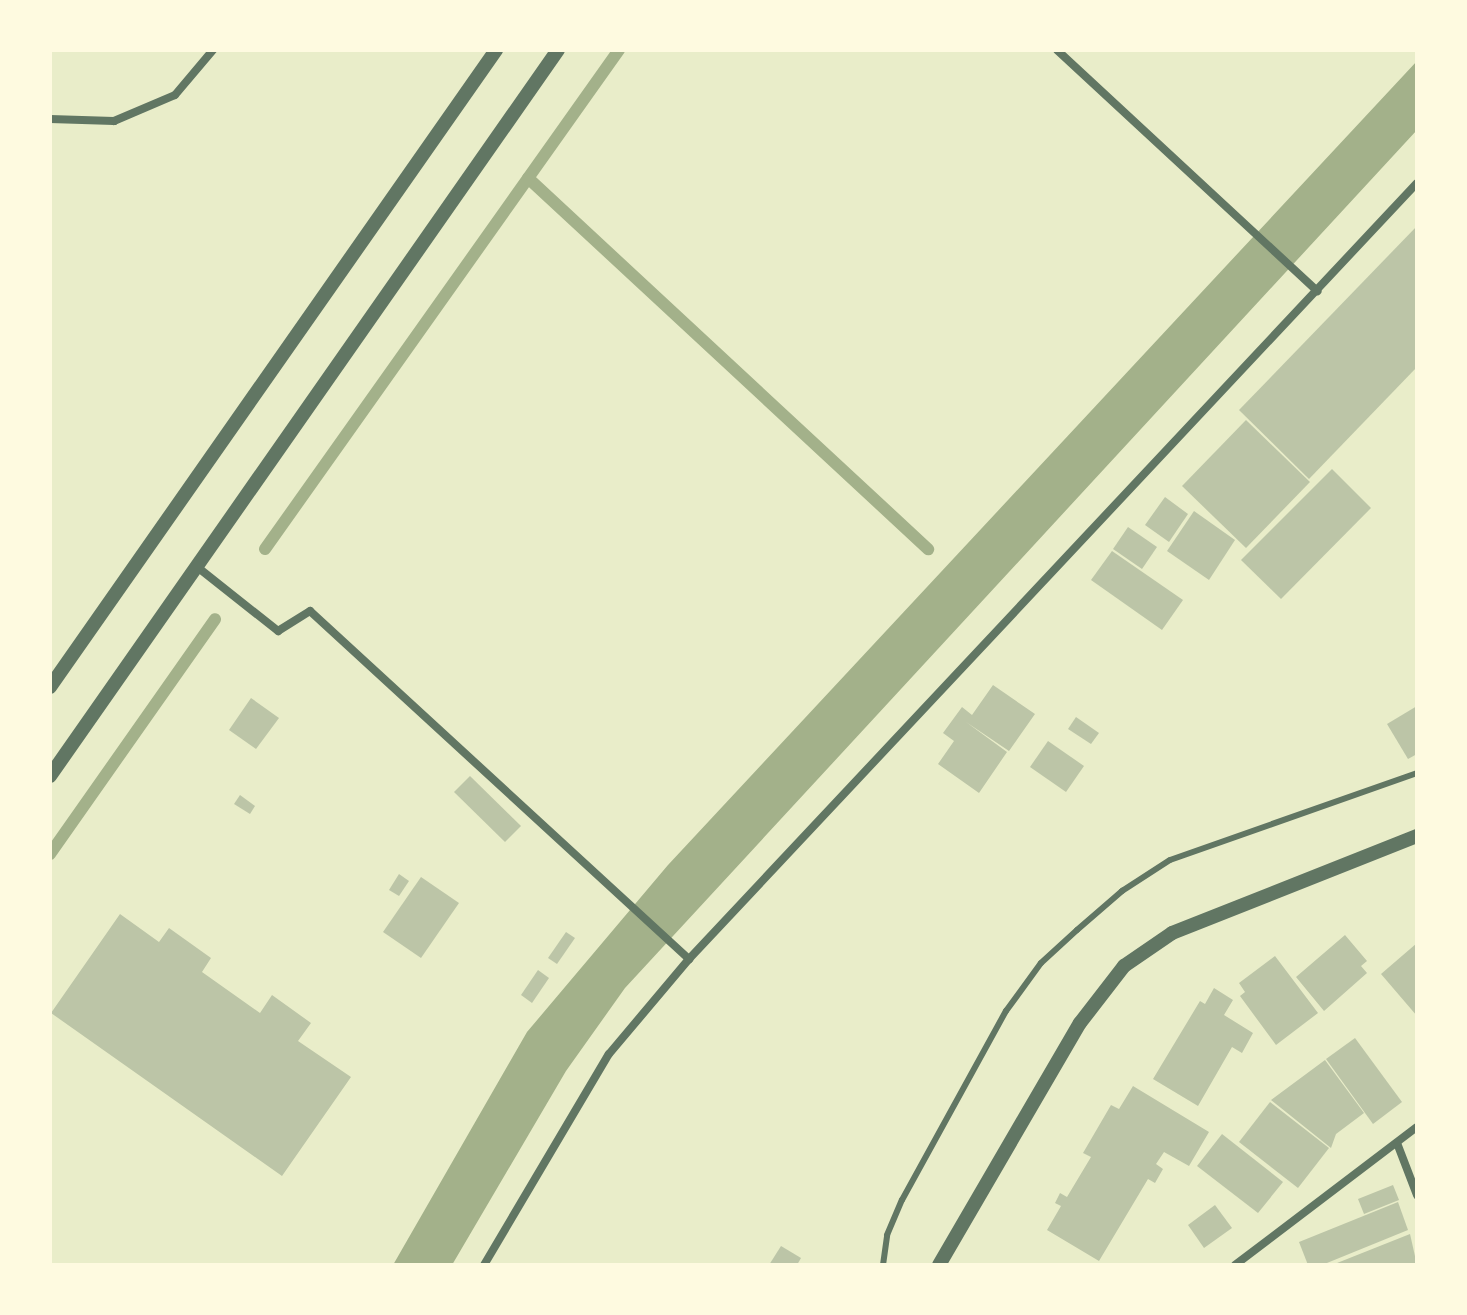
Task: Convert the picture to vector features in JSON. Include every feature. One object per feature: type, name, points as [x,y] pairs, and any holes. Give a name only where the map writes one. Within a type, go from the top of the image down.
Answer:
[{"type":"street","points":[[50,119],[114,121],[175,95],[213,50]]},
{"type":"street","points":[[50,687],[496,50]]},
{"type":"street","points":[[50,776],[558,50]]},
{"type":"street","points":[[1057,50],[1317,291]]},
{"type":"street","points":[[484,1265],[609,1054],[689,959],[1417,183]]},
{"type":"street","points":[[196,566],[278,631],[310,611],[689,959]]},
{"type":"street","points":[[939,1265],[1080,1023],[1124,966],[1185,927],[1417,836]]},
{"type":"street","points":[[1235,1265],[1417,1127]]},
{"type":"street","points":[[1397,1143],[1417,1195]]},
{"type":"lane","points":[[883,1265],[887,1235],[902,1200],[999,1023],[1041,963],[1122,891],[1170,860],[1417,773]]},
{"type":"shaded area","points":[[1417,61],[1417,130],[625,988],[566,1071],[452,1265],[393,1265],[527,1032],[668,865]]},
{"type":"building","points":[[1417,226],[1417,367],[1309,479],[1239,410]]},
{"type":"building","points":[[1246,420],[1310,482],[1246,548],[1182,486]]},
{"type":"building","points":[[1332,469],[1371,508],[1281,599],[1241,560]]},
{"type":"building","points":[[1165,497],[1188,514],[1169,542],[1145,525]]},
{"type":"building","points":[[1194,511],[1235,540],[1209,580],[1167,551]]},
{"type":"building","points":[[1128,527],[1157,547],[1142,569],[1113,549]]},
{"type":"building","points":[[1112,551],[1183,600],[1162,630],[1091,580]]},
{"type":"building","points":[[993,685],[1035,714],[1009,751],[966,722],[1007,752],[979,793],[938,764],[954,741],[943,733],[962,707],[972,715]]},
{"type":"building","points":[[251,698],[279,718],[256,749],[229,730]]},
{"type":"building","points":[[1417,706],[1417,754],[1408,759],[1387,724]]},
{"type":"building","points":[[1076,717],[1099,733],[1091,744],[1068,729]]},
{"type":"building","points":[[1048,741],[1084,766],[1066,792],[1030,767]]},
{"type":"building","points":[[470,776],[521,826],[505,842],[454,792]]},
{"type":"building","points":[[240,795],[255,806],[250,814],[234,804]]},
{"type":"building","points":[[399,874],[409,881],[399,896],[389,890]]},
{"type":"building","points":[[421,877],[459,903],[421,958],[383,932]]},
{"type":"building","points":[[120,914],[159,942],[169,928],[211,958],[202,972],[260,1013],[272,995],[311,1023],[298,1041],[351,1077],[282,1176],[51,1013]]},
{"type":"building","points":[[566,932],[575,938],[557,964],[548,958]]},
{"type":"building","points":[[1345,935],[1367,961],[1361,966],[1367,973],[1324,1011],[1296,977]]},
{"type":"building","points":[[1417,943],[1417,1016],[1381,974]]},
{"type":"building","points":[[1275,956],[1318,1013],[1276,1045],[1240,996],[1245,992],[1239,983]]},
{"type":"building","points":[[538,970],[549,978],[532,1003],[521,995]]},
{"type":"building","points":[[1214,988],[1233,1000],[1224,1015],[1253,1033],[1242,1053],[1232,1047],[1198,1106],[1153,1079],[1200,1001],[1205,1004]]},
{"type":"building","points":[[1355,1038],[1402,1102],[1373,1124],[1326,1059]]},
{"type":"building","points":[[1325,1060],[1364,1113],[1336,1134],[1331,1148],[1271,1100]]},
{"type":"building","points":[[1133,1086],[1209,1132],[1189,1166],[1164,1152],[1156,1164],[1163,1169],[1155,1183],[1148,1179],[1099,1261],[1047,1230],[1061,1206],[1055,1203],[1060,1193],[1067,1197],[1091,1157],[1083,1153],[1111,1105],[1119,1109]]},
{"type":"building","points":[[1270,1102],[1329,1148],[1298,1188],[1239,1142]]},
{"type":"building","points":[[1222,1134],[1283,1182],[1258,1213],[1197,1166]]},
{"type":"building","points":[[1393,1185],[1399,1200],[1364,1214],[1358,1199]]},
{"type":"building","points":[[1398,1202],[1408,1230],[1322,1265],[1308,1265],[1299,1242]]},
{"type":"building","points":[[1215,1205],[1232,1228],[1204,1248],[1188,1225]]},
{"type":"building","points":[[1410,1234],[1417,1265],[1332,1265]]},
{"type":"building","points":[[781,1246],[801,1258],[797,1265],[769,1265]]},
{"type":"waterway","points":[[265,549],[619,50]]},
{"type":"waterway","points":[[528,178],[928,549]]},
{"type":"waterway","points":[[50,854],[215,619]]}]
